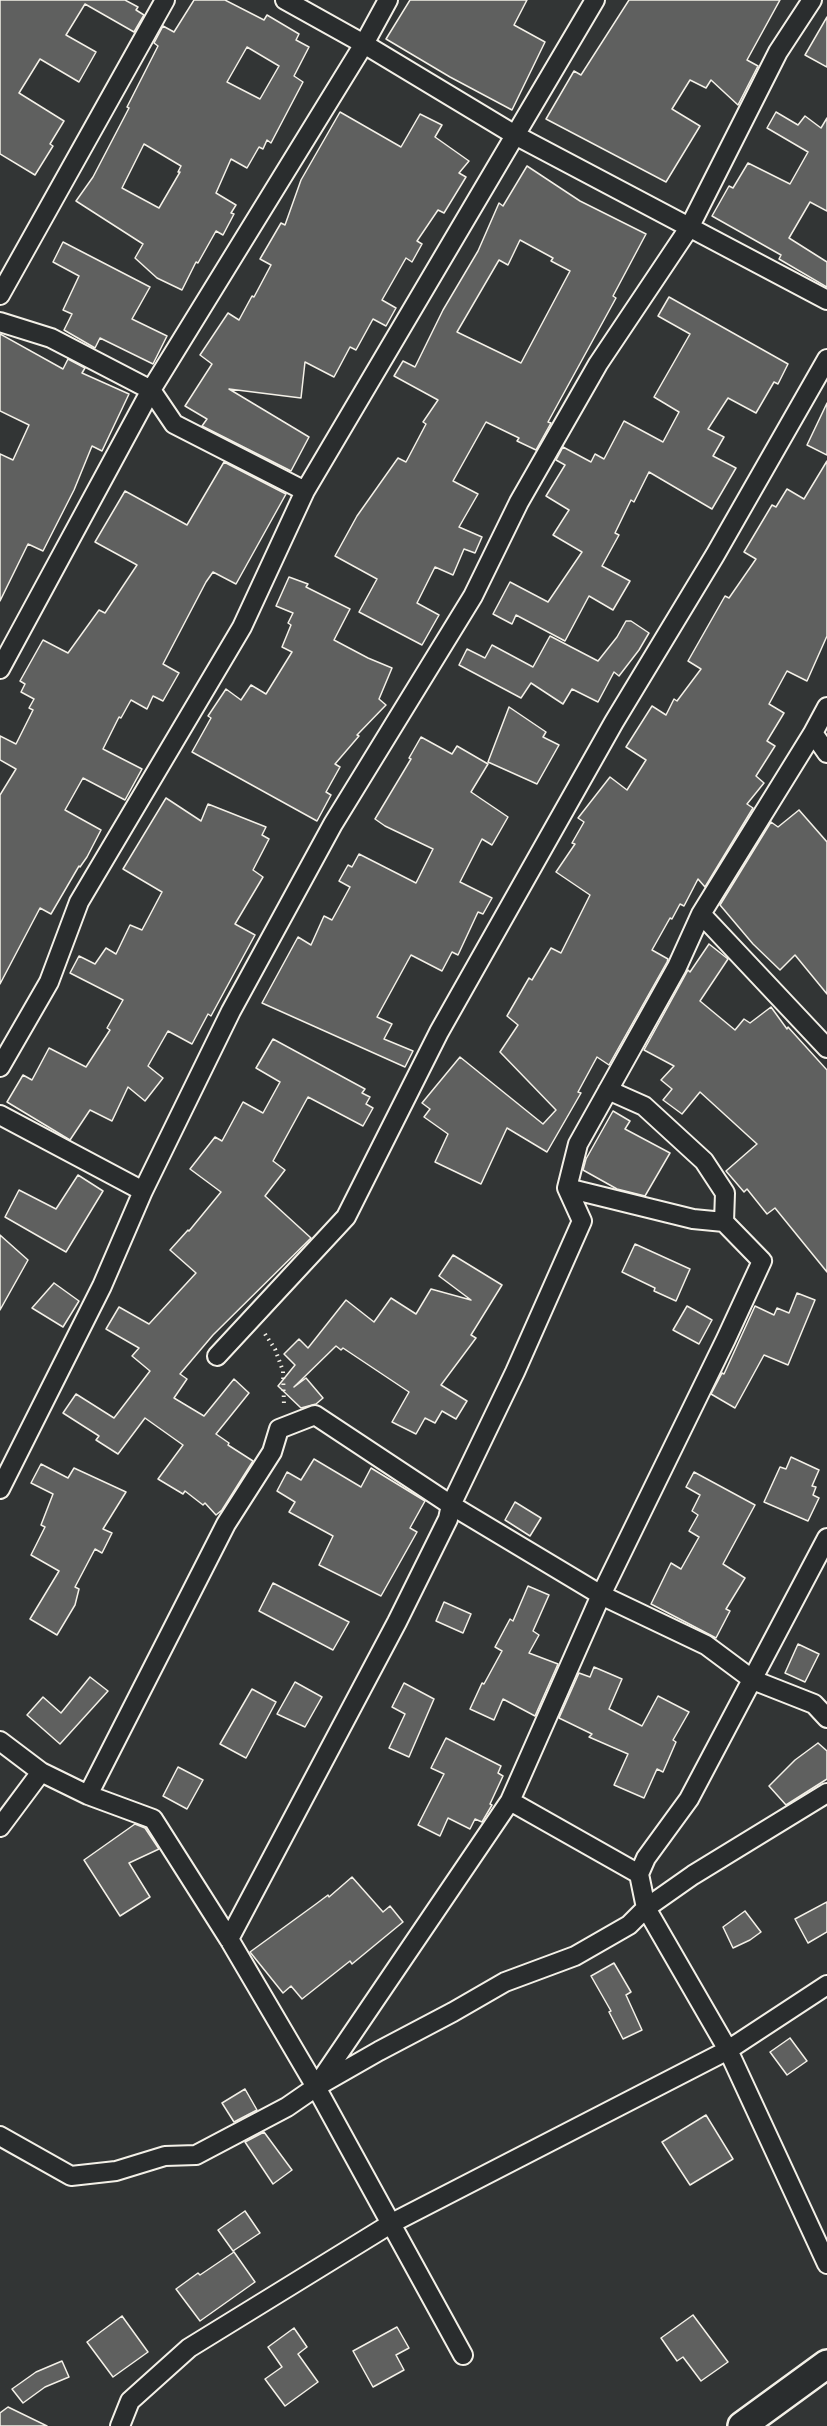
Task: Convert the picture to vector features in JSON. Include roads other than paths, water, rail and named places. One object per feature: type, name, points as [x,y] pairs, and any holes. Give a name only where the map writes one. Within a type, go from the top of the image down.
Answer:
[{"type":"main road","points":[[746,2425],[827,2364]]},
{"type":"street","points":[[0,295],[165,0]]},
{"type":"street","points":[[285,0],[364,44],[515,135],[827,300]]},
{"type":"street","points":[[0,669],[151,390],[364,44],[388,0]]},
{"type":"street","points":[[0,1067],[49,982],[79,902],[242,627],[305,491],[595,0]]},
{"type":"street","points":[[0,1489],[102,1286],[143,1191],[231,1011],[333,824],[473,596],[519,502],[598,364],[689,228],[778,52],[812,0]]},
{"type":"street","points":[[0,322],[51,338],[151,390],[174,424],[305,491]]},
{"type":"street","points":[[217,1356],[346,1217],[438,1032],[614,722],[715,555],[827,359]]},
{"type":"street","points":[[229,1939],[397,1622],[448,1519],[451,1505],[515,1372],[582,1221],[567,1188],[578,1144],[677,967],[701,914],[827,707]]},
{"type":"street","points":[[813,733],[827,753]]},
{"type":"street","points":[[701,914],[827,1048]]},
{"type":"street","points":[[608,1090],[644,1106],[704,1161],[725,1193],[724,1222]]},
{"type":"street","points":[[0,1115],[143,1191]]},
{"type":"street","points":[[316,2087],[510,1801],[601,1595],[762,1261],[724,1222],[693,1219],[567,1188]]},
{"type":"street","points":[[88,1795],[226,1524],[272,1452],[279,1429],[315,1415],[451,1505],[601,1595],[705,1645],[753,1680],[814,1704],[827,1718]]},
{"type":"street","points":[[827,1538],[689,1799],[646,1858],[639,1874],[646,1908],[728,2050],[827,2264]]},
{"type":"street","points":[[0,1741],[41,1772],[88,1795],[153,1819],[229,1939],[316,2087],[464,2355]]},
{"type":"street","points":[[0,1827],[41,1772]]},
{"type":"street","points":[[0,2136],[71,2176],[116,2170],[165,2156],[196,2155],[287,2107],[316,2087],[505,1982],[575,1956],[629,1925],[646,1908],[693,1875],[827,1793]]},
{"type":"street","points":[[510,1801],[639,1874]]},
{"type":"street","points":[[120,2426],[130,2401],[189,2348],[392,2223],[728,2050],[827,1985]]}]
